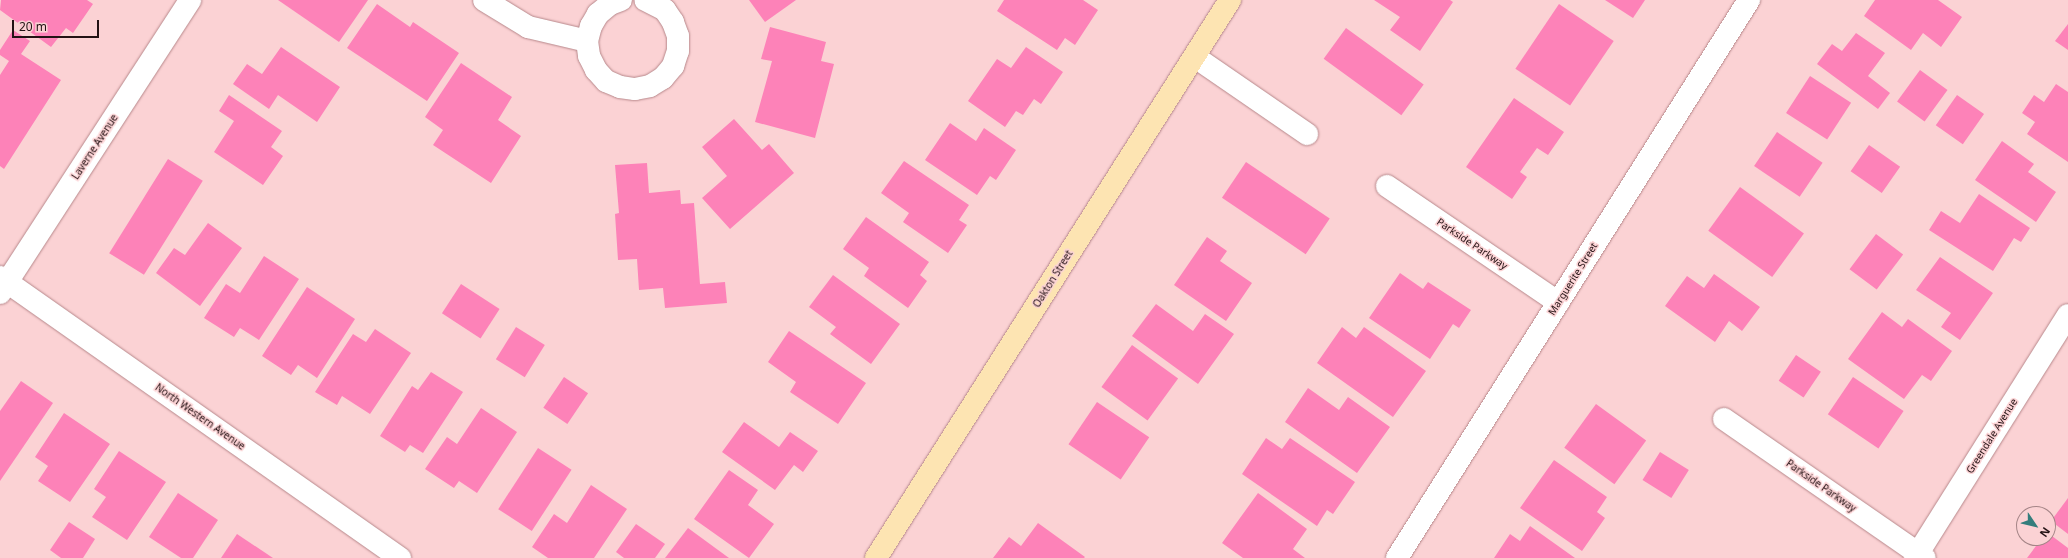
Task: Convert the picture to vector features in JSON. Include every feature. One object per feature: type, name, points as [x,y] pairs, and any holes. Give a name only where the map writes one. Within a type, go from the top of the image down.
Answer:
[{"type":"main road","name":"Oakton Street","points":[[876,558],[1230,0]]},
{"type":"street","name":"Laverne Avenue","points":[[2,284],[190,0]]},
{"type":"street","points":[[484,0],[528,27],[587,41]]},
{"type":"street","points":[[621,0],[610,4],[598,14],[590,26],[587,41],[589,56],[596,70],[606,81],[620,87],[635,89],[650,86],[663,78],[673,66],[678,51],[678,36],[674,22],[665,10],[645,0]]},
{"type":"street","name":"Marguerite Street","points":[[1397,558],[1749,0]]},
{"type":"street","points":[[1194,57],[1307,134]]},
{"type":"street","name":"Parkside Parkway","points":[[1387,186],[1558,302]]},
{"type":"street","name":"North Western Avenue","points":[[2,284],[400,558]]},
{"type":"street","name":"Greendale Avenue","points":[[1920,556],[2068,315]]},
{"type":"street","name":"Parkside Parkway","points":[[1724,419],[1920,556]]},
{"type":"building","points":[[1,0],[87,0],[93,4],[73,33],[66,28],[51,47],[0,10]]},
{"type":"building","points":[[278,0],[368,0],[339,42]]},
{"type":"building","points":[[749,0],[796,0],[765,22]]},
{"type":"building","points":[[1004,0],[1083,0],[1098,10],[1075,45],[1065,38],[1057,50],[997,11]]},
{"type":"building","points":[[1374,0],[1450,0],[1453,2],[1420,51],[1390,30],[1400,17]]},
{"type":"building","points":[[1605,0],[1645,0],[1633,18]]},
{"type":"building","points":[[1875,0],[1938,0],[1962,17],[1941,47],[1923,33],[1911,50],[1864,16]]},
{"type":"building","points":[[377,4],[410,27],[413,22],[459,53],[427,101],[347,48]]},
{"type":"building","points":[[1559,4],[1614,41],[1570,106],[1515,69]]},
{"type":"building","points":[[2068,24],[2068,50],[2055,41]]},
{"type":"building","points":[[770,27],[826,42],[821,61],[834,64],[815,138],[755,122],[772,61],[761,59]]},
{"type":"building","points":[[1346,28],[1424,84],[1401,115],[1324,59]]},
{"type":"building","points":[[13,30],[30,41],[21,54],[61,80],[4,169],[0,166],[0,75],[9,61],[0,55],[0,50]]},
{"type":"building","points":[[1856,33],[1885,53],[1868,76],[1890,93],[1878,109],[1817,64],[1832,44],[1842,51]]},
{"type":"building","points":[[281,47],[340,87],[317,122],[278,95],[269,109],[233,84],[247,64],[262,74]]},
{"type":"building","points":[[1026,47],[1063,72],[1041,104],[1034,99],[1023,115],[1016,111],[1005,127],[968,101],[997,59],[1011,68]]},
{"type":"building","points":[[461,63],[512,97],[498,120],[521,136],[491,183],[433,145],[443,130],[425,117]]},
{"type":"building","points":[[1920,70],[1948,90],[1925,122],[1897,102]]},
{"type":"building","points":[[1810,76],[1851,103],[1827,140],[1786,113]]},
{"type":"building","points":[[2056,84],[2068,92],[2068,162],[2027,134],[2035,122],[2022,113],[2034,95],[2044,102]]},
{"type":"building","points":[[229,95],[282,131],[271,147],[283,156],[263,185],[214,152],[234,121],[219,111]]},
{"type":"building","points":[[1957,95],[1984,114],[1963,144],[1936,125]]},
{"type":"building","points":[[1514,98],[1564,132],[1548,155],[1537,148],[1520,172],[1527,177],[1512,199],[1466,167]]},
{"type":"building","points":[[734,119],[762,150],[769,144],[794,173],[730,229],[702,198],[727,176],[702,147]]},
{"type":"building","points":[[950,123],[976,141],[984,128],[1016,150],[996,180],[990,176],[977,195],[925,160]]},
{"type":"building","points":[[1777,132],[1823,163],[1800,197],[1754,166]]},
{"type":"building","points":[[2002,141],[2034,164],[2028,172],[2056,192],[2036,222],[1975,180]]},
{"type":"building","points":[[1869,145],[1900,167],[1882,193],[1851,171]]},
{"type":"building","points":[[168,159],[203,181],[144,275],[109,253]]},
{"type":"building","points":[[904,161],[969,205],[959,220],[967,225],[948,253],[903,222],[909,213],[881,193]]},
{"type":"building","points":[[1246,162],[1330,218],[1306,254],[1222,198]]},
{"type":"building","points":[[647,163],[649,193],[680,190],[681,204],[694,203],[700,284],[725,282],[727,303],[665,308],[663,288],[639,290],[637,259],[618,260],[615,214],[619,213],[615,165]]},
{"type":"building","points":[[1740,187],[1804,233],[1772,277],[1708,231]]},
{"type":"building","points":[[1979,194],[2030,228],[2021,242],[2014,238],[1993,271],[1929,230],[1941,211],[1960,223]]},
{"type":"building","points":[[866,217],[929,262],[920,275],[927,281],[908,308],[864,276],[869,268],[843,249]]},
{"type":"building","points":[[208,223],[242,248],[200,306],[156,273],[174,248],[185,255]]},
{"type":"building","points":[[1876,234],[1903,254],[1877,290],[1850,269]]},
{"type":"building","points":[[1207,237],[1227,251],[1220,261],[1252,283],[1226,321],[1174,285]]},
{"type":"building","points":[[264,256],[299,279],[259,340],[240,328],[234,337],[204,318],[226,284],[240,293]]},
{"type":"building","points":[[1940,257],[1993,293],[1960,340],[1941,327],[1951,313],[1916,290]]},
{"type":"building","points":[[1400,273],[1423,289],[1428,282],[1471,310],[1459,328],[1453,324],[1430,359],[1369,318]]},
{"type":"building","points":[[1714,274],[1760,307],[1742,331],[1729,321],[1715,342],[1665,306],[1687,276],[1704,288]]},
{"type":"building","points":[[833,275],[900,324],[871,364],[830,334],[836,327],[809,307]]},
{"type":"building","points":[[461,284],[500,309],[481,338],[442,313]]},
{"type":"building","points":[[307,287],[355,319],[317,378],[298,365],[291,375],[262,356]]},
{"type":"building","points":[[1156,304],[1193,331],[1205,314],[1234,334],[1198,384],[1132,336]]},
{"type":"building","points":[[1882,312],[1902,327],[1908,319],[1952,351],[1931,381],[1922,375],[1904,399],[1848,359]]},
{"type":"building","points":[[516,327],[545,345],[525,377],[496,359]]},
{"type":"building","points":[[1342,327],[1356,338],[1364,327],[1426,371],[1393,417],[1317,363]]},
{"type":"building","points":[[375,329],[411,353],[370,414],[342,396],[337,405],[315,392],[353,334],[366,342]]},
{"type":"building","points":[[789,331],[866,383],[838,424],[790,392],[796,382],[768,362]]},
{"type":"building","points":[[1132,345],[1178,379],[1148,421],[1101,387]]},
{"type":"building","points":[[1796,355],[1821,372],[1804,397],[1779,381]]},
{"type":"building","points":[[431,372],[463,392],[423,453],[410,445],[405,452],[380,436],[412,386],[418,390]]},
{"type":"building","points":[[564,377],[588,393],[567,424],[543,408]]},
{"type":"building","points":[[1853,377],[1904,411],[1878,448],[1828,414]]},
{"type":"building","points":[[21,381],[53,403],[0,481],[0,411]]},
{"type":"building","points":[[1308,388],[1339,410],[1348,397],[1390,427],[1357,473],[1285,422]]},
{"type":"building","points":[[1097,402],[1149,437],[1121,480],[1068,444]]},
{"type":"building","points":[[1596,404],[1646,440],[1614,484],[1564,448]]},
{"type":"building","points":[[481,408],[517,432],[477,493],[459,481],[454,488],[425,469],[447,437],[457,444]]},
{"type":"building","points":[[64,413],[110,444],[70,502],[38,481],[48,466],[35,457]]},
{"type":"building","points":[[744,422],[779,447],[790,432],[818,451],[803,472],[794,465],[775,490],[722,452]]},
{"type":"building","points":[[1266,438],[1282,449],[1290,438],[1355,482],[1333,514],[1327,510],[1317,526],[1242,474]]},
{"type":"building","points":[[538,448],[572,470],[532,531],[498,509]]},
{"type":"building","points":[[119,451],[166,482],[127,540],[92,517],[106,497],[94,489]]},
{"type":"building","points":[[1660,452],[1689,470],[1671,498],[1643,480]]},
{"type":"building","points":[[1554,460],[1607,497],[1597,512],[1605,518],[1582,551],[1520,508]]},
{"type":"building","points":[[729,470],[758,490],[748,505],[774,524],[749,558],[694,519]]},
{"type":"building","points":[[591,485],[627,509],[594,558],[548,558],[532,547],[554,514],[567,523]]},
{"type":"building","points":[[178,493],[218,520],[193,558],[181,558],[149,537]]},
{"type":"building","points":[[1258,493],[1307,529],[1293,549],[1305,558],[1243,558],[1222,543]]},
{"type":"building","points":[[2068,498],[2068,534],[2056,525],[2056,514]]},
{"type":"building","points":[[69,522],[95,539],[83,558],[61,558],[50,550]]},
{"type":"building","points":[[1038,523],[1085,557],[993,558],[1009,537],[1021,546]]},
{"type":"building","points":[[636,524],[665,544],[655,558],[624,558],[616,552]]},
{"type":"building","points":[[1530,526],[1575,558],[1494,558],[1510,534],[1520,541]]},
{"type":"building","points":[[688,528],[729,558],[665,558]]},
{"type":"building","points":[[237,534],[273,558],[221,558]]},
{"type":"building","points":[[2056,539],[2068,548],[2068,558],[2027,558],[2036,546],[2056,546]]}]
